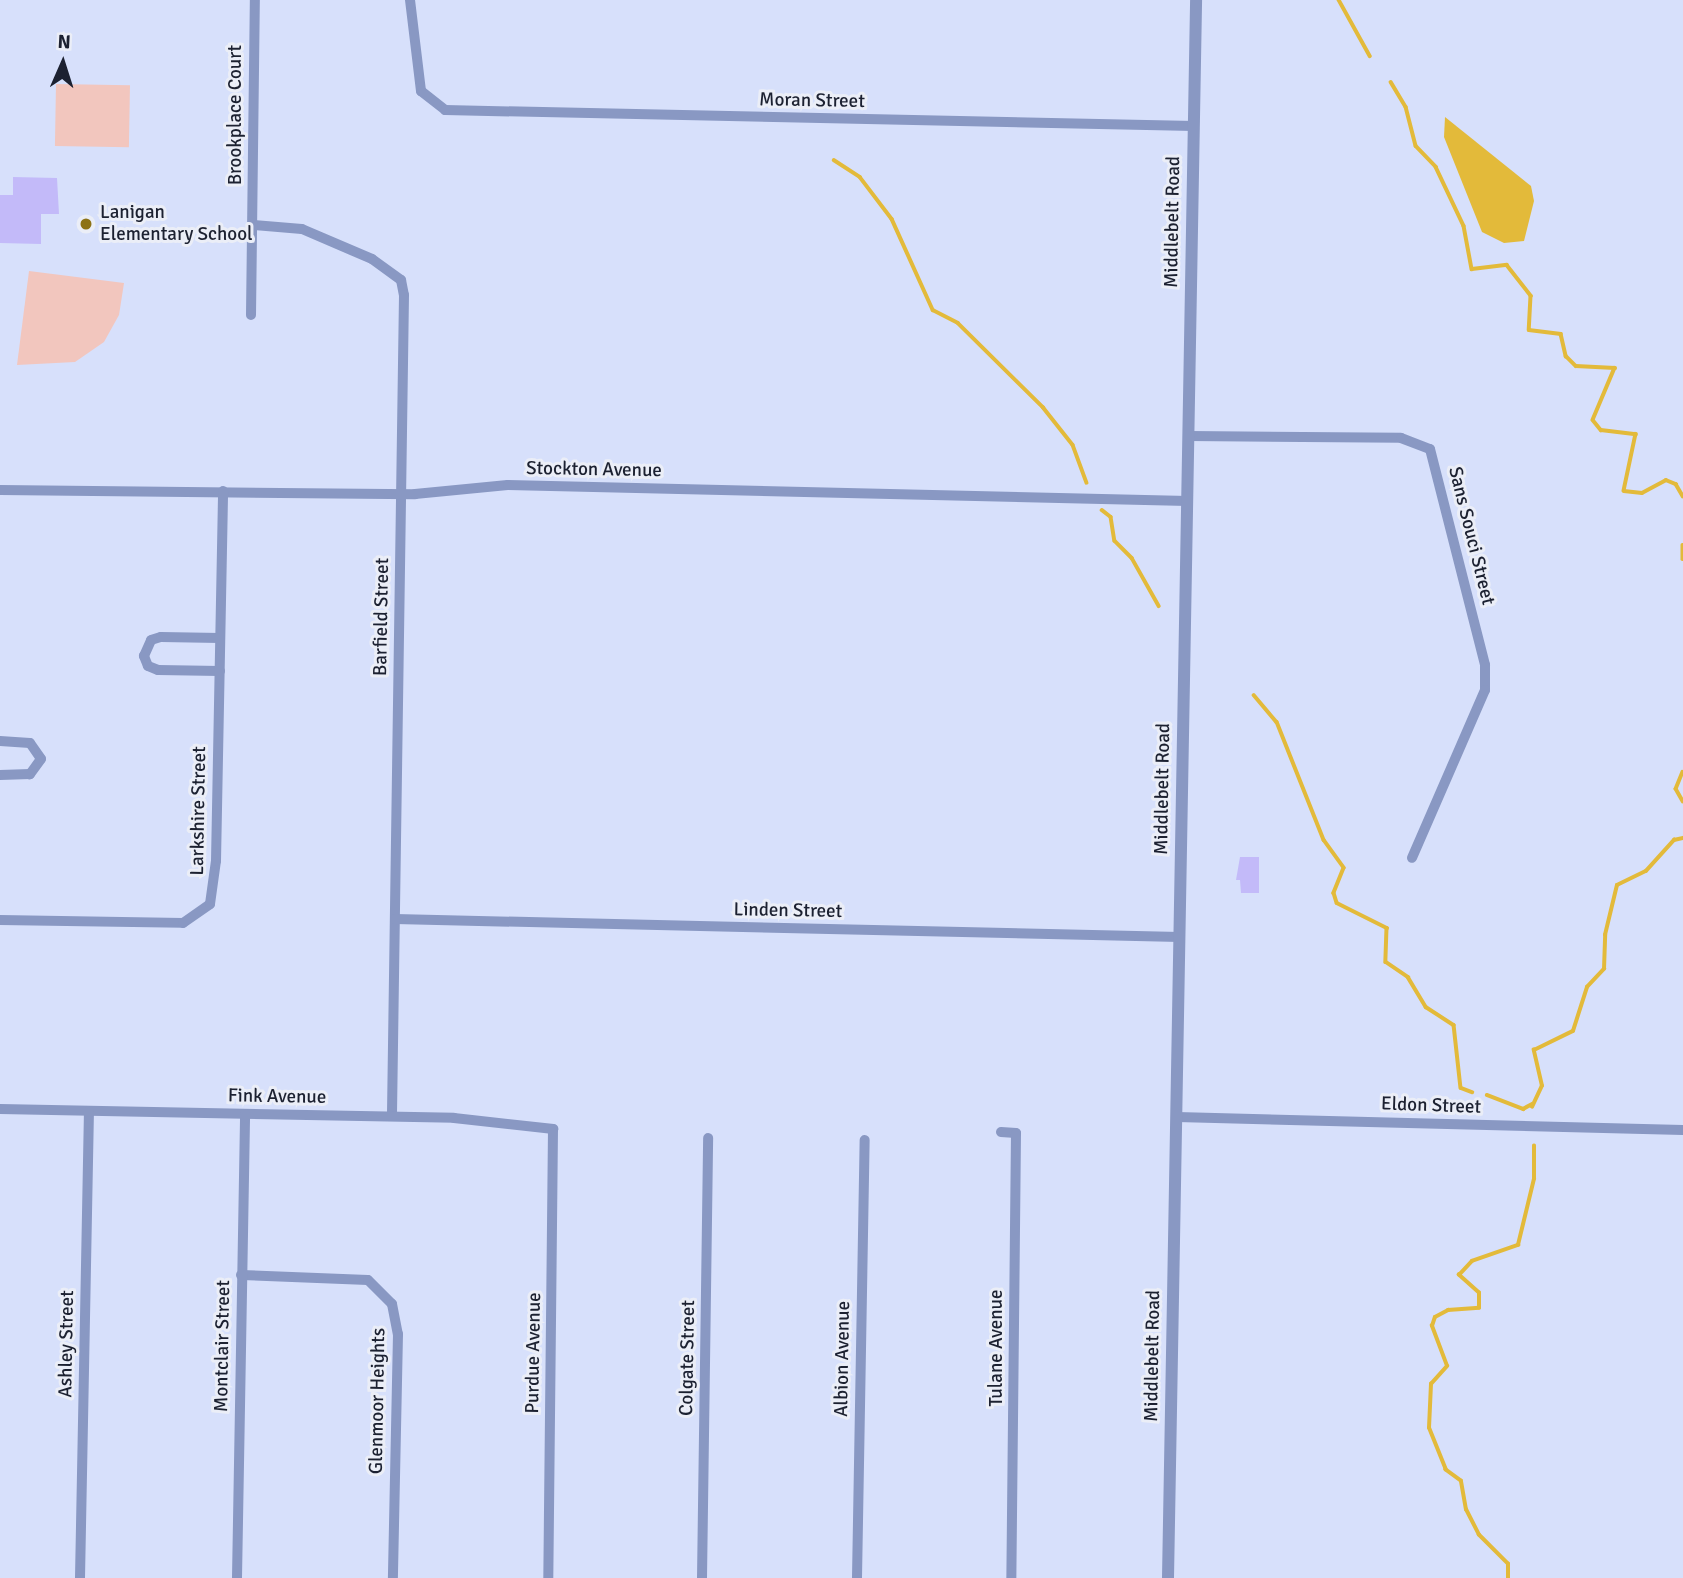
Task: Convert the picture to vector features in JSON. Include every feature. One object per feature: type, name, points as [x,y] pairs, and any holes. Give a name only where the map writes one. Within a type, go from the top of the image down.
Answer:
[{"type":"street","name":"Brookplace Court","points":[[251,315],[255,0]]},
{"type":"street","name":"Moran Street","points":[[410,0],[415,70],[421,91],[431,102],[444,110],[1194,126]]},
{"type":"street","name":"Middlebelt Road","points":[[1168,1578],[1196,0]]},
{"type":"street","name":"Barfield Street","points":[[253,225],[302,229],[372,260],[401,280],[401,494],[392,1116]]},
{"type":"street","name":"Sans Souci Street","points":[[1189,436],[1401,438],[1430,449],[1485,665],[1485,690],[1412,859]]},
{"type":"street","name":"Stockton Avenue","points":[[0,490],[401,494],[508,485],[1188,502]]},
{"type":"street","name":"Larkshire Street","points":[[0,920],[183,923],[210,904],[216,860],[223,491]]},
{"type":"street","points":[[220,638],[161,637],[151,640],[144,656],[148,666],[158,670],[220,671]]},
{"type":"street","points":[[0,741],[30,743],[41,758],[30,774],[0,775]]},
{"type":"street","name":"Linden Street","points":[[395,919],[1180,937]]},
{"type":"street","name":"Fink Avenue","points":[[0,1110],[392,1116],[553,1129]]},
{"type":"street","name":"Ashley Street","points":[[80,1578],[89,1111]]},
{"type":"street","name":"Montclair Street","points":[[237,1578],[245,1114]]},
{"type":"street","name":"Eldon Street","points":[[1177,1117],[1683,1130]]},
{"type":"street","name":"Purdue Avenue","points":[[548,1578],[553,1129]]},
{"type":"street","name":"Tulane Avenue","points":[[1001,1132],[1016,1133],[1011,1578]]},
{"type":"street","name":"Colgate Street","points":[[702,1578],[708,1138]]},
{"type":"street","name":"Albion Avenue","points":[[857,1578],[865,1140]]},
{"type":"street","name":"Glenmoor Heights","points":[[241,1275],[368,1280],[392,1304],[398,1334],[393,1578]]},
{"type":"shaded area","points":[[56,84],[130,85],[129,147],[55,146]]},
{"type":"shaded area","points":[[1445,117],[1531,186],[1534,201],[1524,241],[1504,243],[1482,232],[1444,137]]},
{"type":"shaded area","points":[[29,271],[124,283],[119,315],[104,342],[75,362],[17,365]]},
{"type":"building","name":"Lanigan Elementary School","points":[[13,177],[57,178],[59,214],[41,214],[41,244],[0,243],[0,195],[13,195]]},
{"type":"building","points":[[1240,857],[1259,857],[1259,893],[1241,893],[1240,880],[1236,880]]},
{"type":"waterway","points":[[1339,0],[1370,56]]},
{"type":"waterway","points":[[1391,82],[1406,107],[1416,146],[1436,167],[1464,226],[1472,269],[1507,265],[1531,296],[1529,330],[1561,334],[1566,356],[1576,366],[1615,368],[1593,420],[1601,430],[1636,434],[1624,491],[1642,493],[1666,480],[1676,484],[1683,496]]},
{"type":"waterway","points":[[834,160],[860,177],[892,219],[933,310],[958,323],[1043,407],[1073,445],[1087,483]]},
{"type":"waterway","points":[[1102,510],[1111,517],[1115,541],[1132,558],[1159,606]]},
{"type":"waterway","points":[[1683,545],[1683,559]]},
{"type":"waterway","points":[[1254,695],[1277,722],[1324,840],[1344,868],[1334,893],[1337,903],[1387,928],[1386,962],[1408,977],[1426,1007],[1454,1025],[1461,1088],[1472,1092]]},
{"type":"waterway","points":[[1683,772],[1676,789],[1683,801]]},
{"type":"waterway","points":[[1532,1107],[1542,1086],[1534,1050],[1573,1031],[1587,987],[1604,969],[1605,935],[1617,885],[1646,871],[1674,840],[1683,838]]},
{"type":"waterway","points":[[1487,1095],[1523,1109],[1532,1104]]},
{"type":"waterway","points":[[1508,1578],[1508,1564],[1479,1535],[1466,1510],[1461,1481],[1446,1470],[1429,1428],[1431,1384],[1447,1366],[1432,1326],[1435,1317],[1448,1310],[1479,1308],[1479,1293],[1459,1275],[1472,1261],[1518,1245],[1534,1179],[1534,1146]]},
{"type":"place","name":"Lanigan Elementary School","points":[[86,224]]}]
